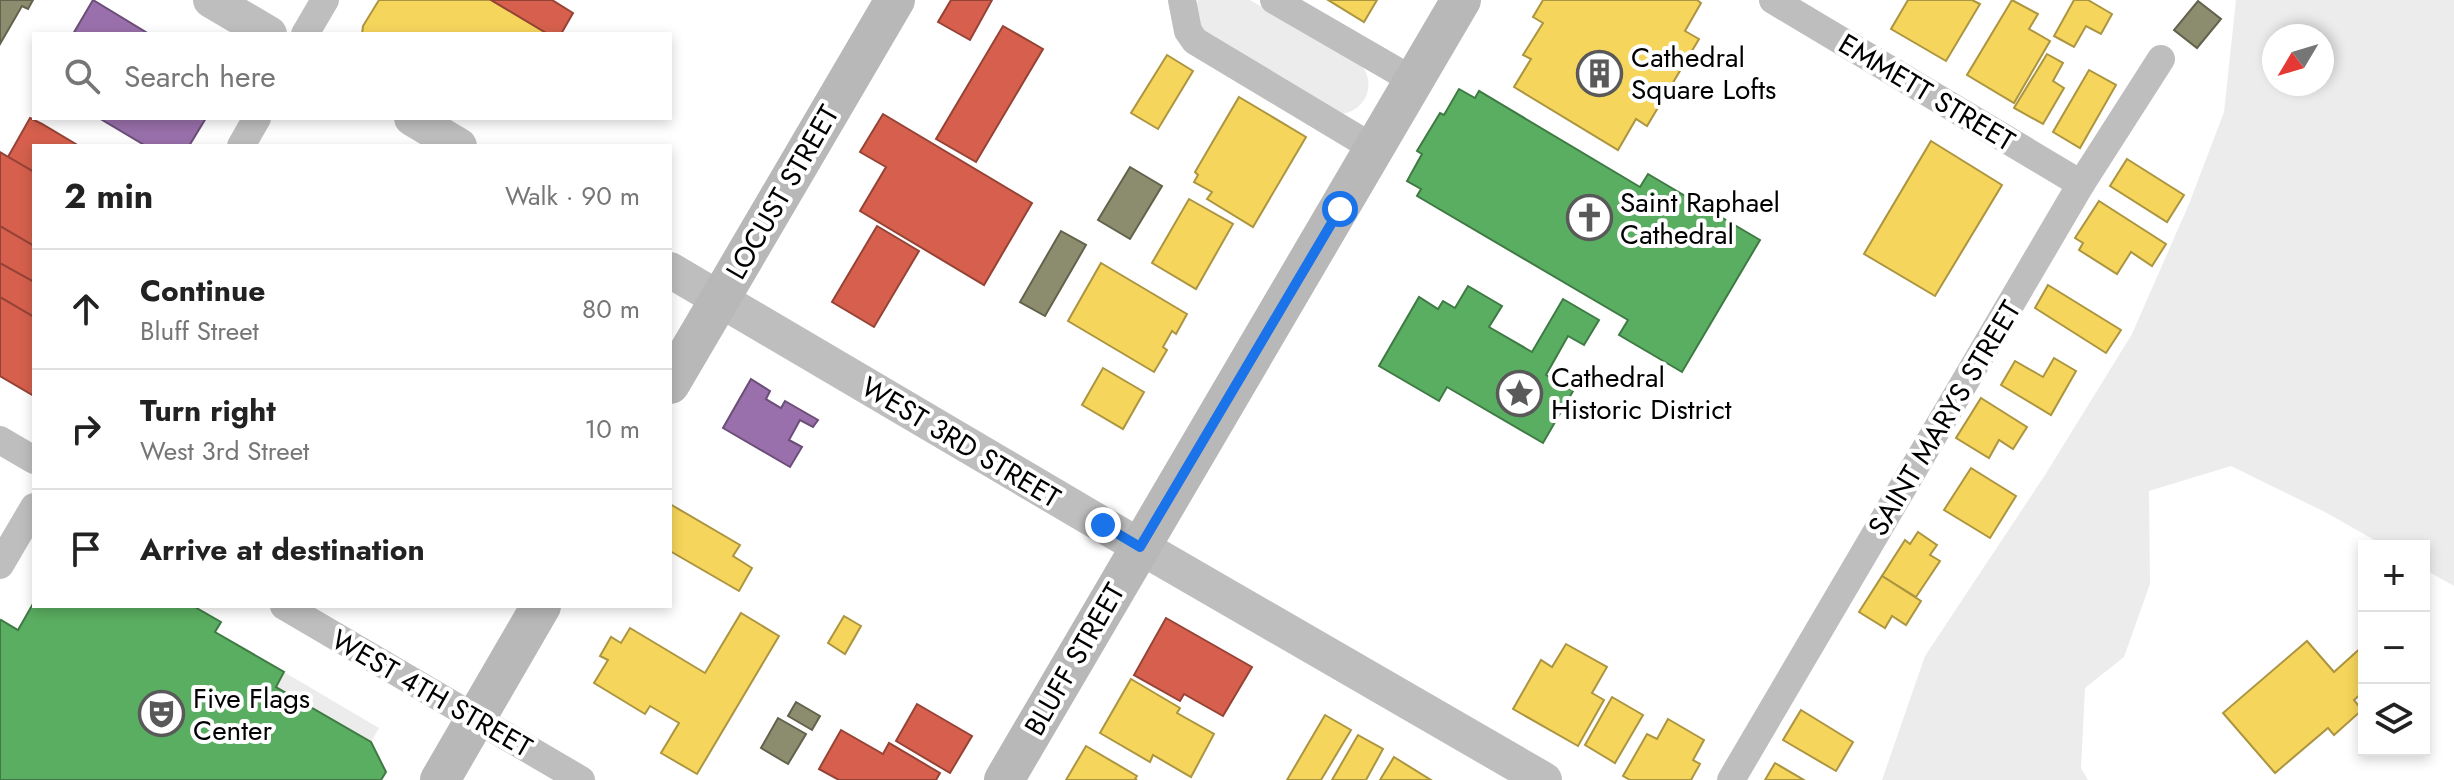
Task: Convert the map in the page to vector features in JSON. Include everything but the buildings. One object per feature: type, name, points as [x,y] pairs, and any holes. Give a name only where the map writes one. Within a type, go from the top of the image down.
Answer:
[{"type":"main road","name":"LOCUST STREET","points":[[672,381],[895,0]]},
{"type":"main road","name":"BLUFF STREET","points":[[1004,780],[1461,0]]},
{"type":"main road","points":[[440,780],[540,608]]},
{"type":"street","points":[[211,0],[266,32]]},
{"type":"street","points":[[306,32],[325,0]]},
{"type":"street","points":[[1182,0],[1188,31],[1195,41],[1375,149]]},
{"type":"street","points":[[1274,0],[1414,81]]},
{"type":"street","name":"EMMETT STREET","points":[[1773,0],[2081,184]]},
{"type":"street","name":"SAINT MARYS STREET","points":[[1731,780],[2081,184],[2161,59]]},
{"type":"street","points":[[242,144],[256,120]]},
{"type":"street","points":[[415,120],[456,144]]},
{"type":"street","name":"WEST 3RD STREET","points":[[672,271],[1544,780]]},
{"type":"street","points":[[0,440],[32,459]]},
{"type":"street","points":[[0,565],[32,510]]},
{"type":"street","name":"WEST 4TH STREET","points":[[287,608],[581,780]]},
{"type":"shaded area","points":[[1198,0],[1250,0],[1360,64],[1368,79],[1363,101],[1358,107],[1342,114],[1200,31],[1195,12]]},
{"type":"shaded area","points":[[2236,0],[2454,0],[2454,586],[2430,572],[2430,540],[2374,540],[2231,466],[2149,491],[2150,584],[2124,657],[2085,688],[2081,768],[2088,780],[1882,780],[1925,656],[2045,475],[2132,334],[2189,204],[2224,112]]},
{"type":"shaded area","points":[[284,672],[379,728],[371,742],[276,687]]},
{"type":"place","name":"Cathedral Square Lofts","points":[[1600,73]]},
{"type":"place","name":"Saint Raphael Cathedral","points":[[1589,218]]},
{"type":"place","name":"Cathedral Historic District","points":[[1520,393]]},
{"type":"place","name":"Five Flags Center","points":[[162,714]]},
{"type":"route","points":[[1103,525],[1140,547],[1340,209]]}]
